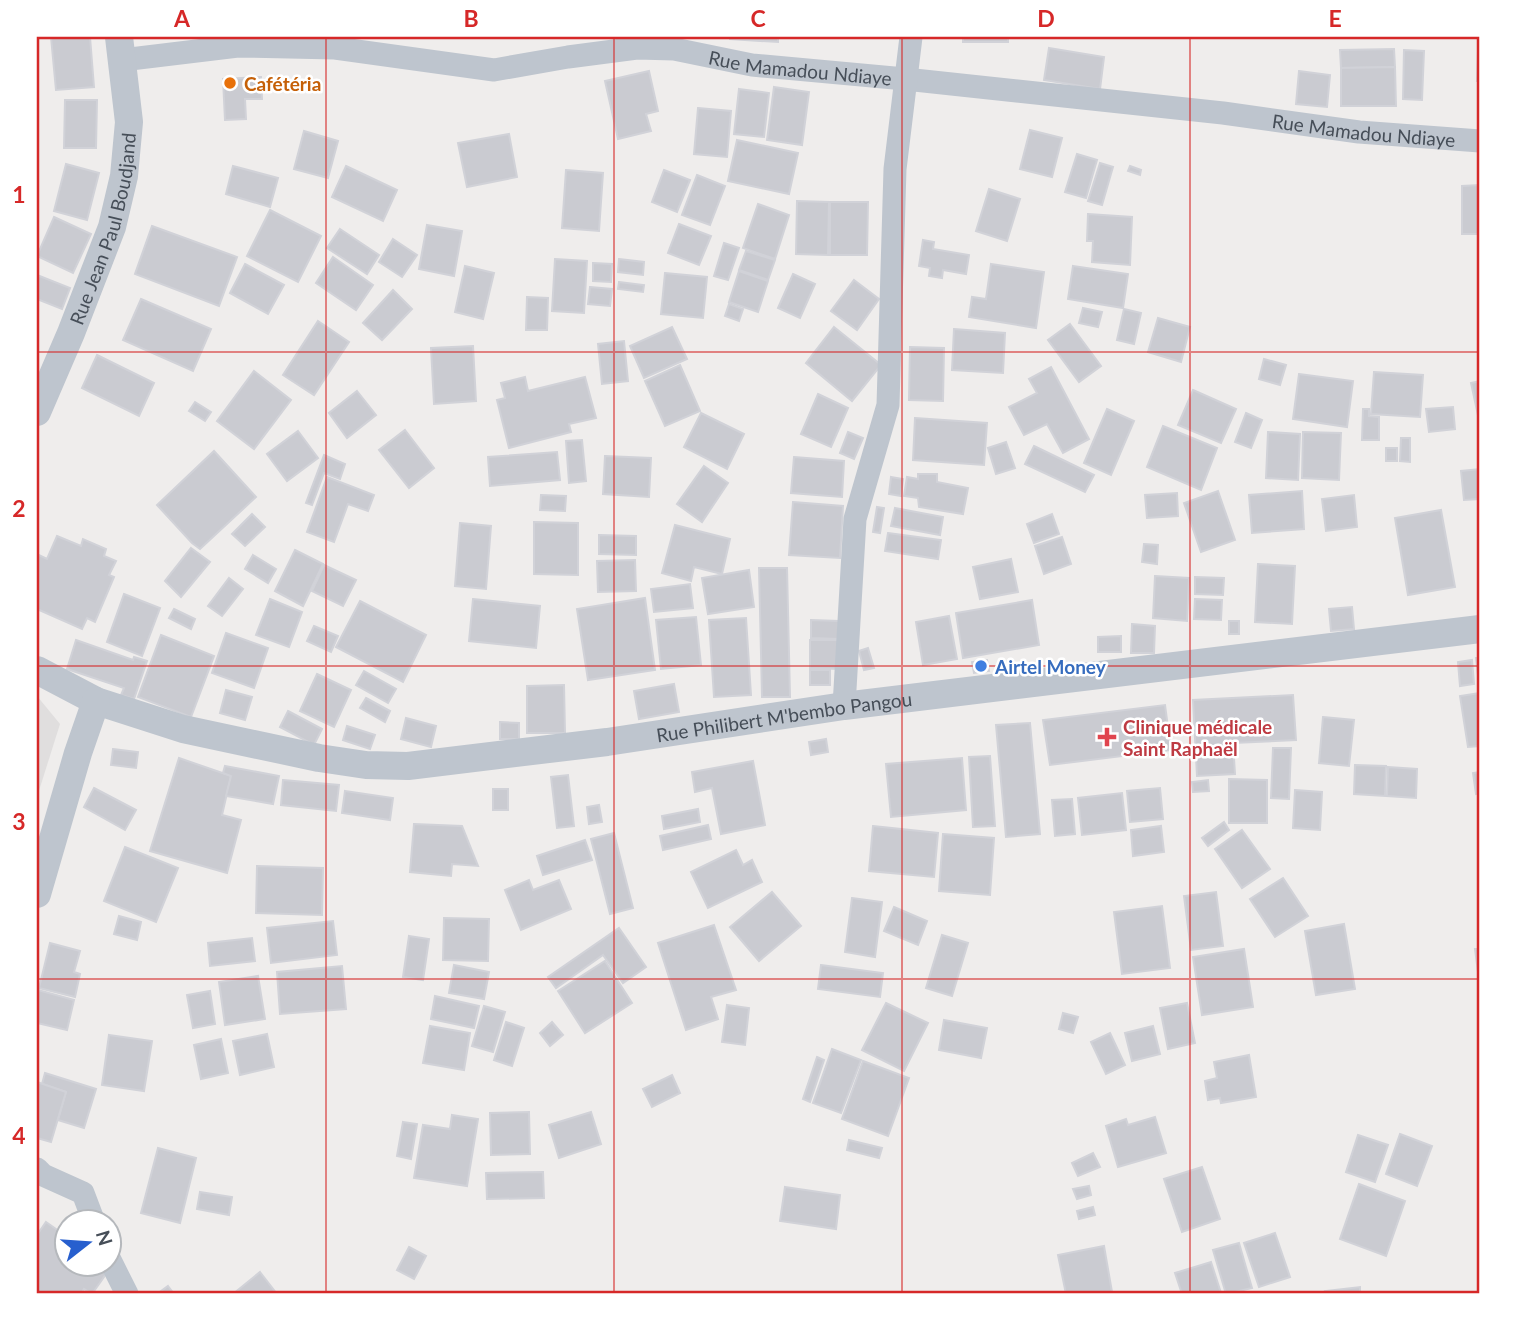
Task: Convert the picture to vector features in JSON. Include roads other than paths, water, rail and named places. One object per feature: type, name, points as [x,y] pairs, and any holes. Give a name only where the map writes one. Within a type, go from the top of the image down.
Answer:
[{"type":"street","points":[[844,706],[855,519],[888,405],[895,170],[911,37]]},
{"type":"street","name":"Rue Mamadou Ndiaye","points":[[121,48],[335,48],[494,70],[637,48],[674,49],[752,65],[1223,113],[1359,132],[1480,141]]},
{"type":"street","name":"Rue Jean Paul Boudjand","points":[[37,412],[71,333],[115,214],[124,176],[129,122],[121,48]]},
{"type":"street","name":"Rue Philibert M'bembo Pangou","points":[[96,701],[183,729],[292,753],[366,765],[408,766],[607,742],[844,706],[1480,629]]},
{"type":"street","points":[[37,670],[96,701],[37,894]]},
{"type":"street","points":[[37,1169],[43,1175],[83,1193],[88,1208]]},
{"type":"street","points":[[119,1278],[127,1294]]},
{"type":"place","name":"Cafétéria","points":[[230,83]]},
{"type":"place","name":"Airtel Money","points":[[981,666]]},
{"type":"place","name":"Clinique médicale Saint Raphaël","points":[[1107,737]]}]
